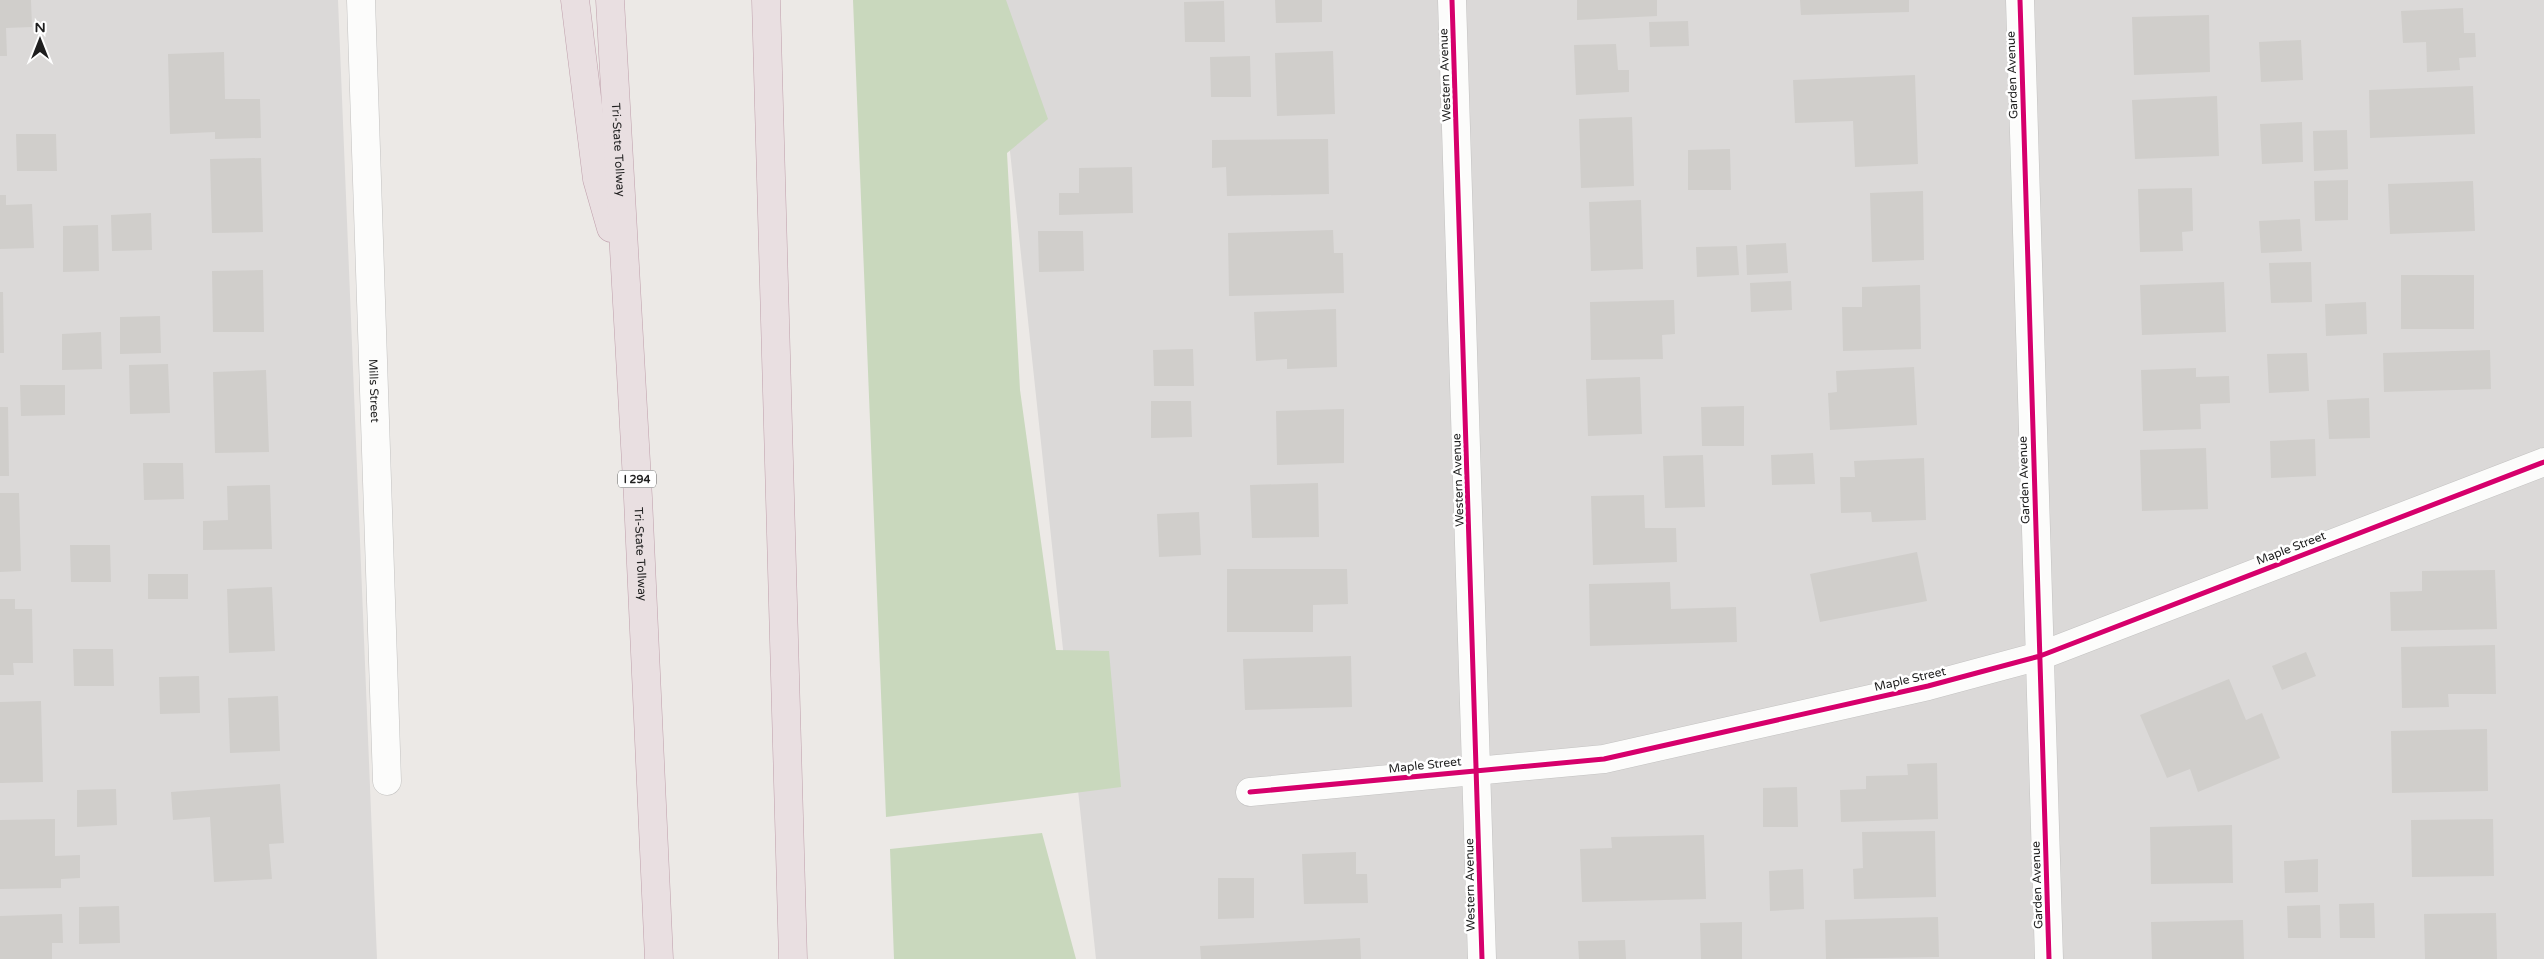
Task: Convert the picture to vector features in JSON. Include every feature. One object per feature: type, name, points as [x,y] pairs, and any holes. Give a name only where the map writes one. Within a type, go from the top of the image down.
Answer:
[{"type":"highway","points":[[575,0],[597,179],[624,272]]},
{"type":"highway","name":"Tri-State Tollway","points":[[610,0],[638,508],[659,959]]},
{"type":"highway","points":[[766,0],[793,959]]},
{"type":"street","name":"Mills Street","points":[[361,0],[387,781]]},
{"type":"street","name":"Western Avenue","points":[[1452,0],[1478,770],[1482,959]]},
{"type":"street","name":"Garden Avenue","points":[[2020,0],[2049,959]]},
{"type":"street","name":"Maple Street","points":[[1250,792],[1604,759],[1928,686],[2040,656],[2544,462]]},
{"type":"shaded area","points":[[0,0],[338,0],[377,959],[0,959]]},
{"type":"shaded area","points":[[989,0],[2544,0],[2544,959],[1096,959],[1009,142]]},
{"type":"green space","points":[[853,0],[1006,0],[1048,119],[1007,153],[1020,390],[1056,650],[1109,651],[1121,787],[886,817]]},
{"type":"green space","points":[[1042,833],[1076,959],[894,959],[890,849]]},
{"type":"building","points":[[0,0],[31,0],[32,27],[6,28],[7,56],[0,56]]},
{"type":"building","points":[[1275,0],[1322,0],[1322,22],[1276,23]]},
{"type":"building","points":[[1577,0],[1657,0],[1657,16],[1577,20]]},
{"type":"building","points":[[1800,0],[1909,0],[1909,12],[1801,15]]},
{"type":"building","points":[[1224,1],[1225,42],[1185,42],[1184,2]]},
{"type":"building","points":[[2463,8],[2464,33],[2475,33],[2476,57],[2459,58],[2460,70],[2427,72],[2426,42],[2403,43],[2401,11]]},
{"type":"building","points":[[2209,15],[2210,72],[2134,75],[2132,17]]},
{"type":"building","points":[[1688,21],[1689,46],[1650,47],[1649,22]]},
{"type":"building","points":[[2301,40],[2303,80],[2261,82],[2259,42]]},
{"type":"building","points":[[1616,44],[1618,70],[1629,70],[1629,92],[1576,95],[1574,45]]},
{"type":"building","points":[[1333,51],[1335,114],[1277,116],[1275,53]]},
{"type":"building","points":[[224,52],[225,99],[260,99],[261,138],[215,139],[215,132],[170,134],[168,54]]},
{"type":"building","points":[[1250,56],[1251,97],[1211,97],[1210,57]]},
{"type":"building","points":[[1915,75],[1918,164],[1855,167],[1853,121],[1795,123],[1793,80]]},
{"type":"building","points":[[2473,86],[2475,134],[2370,138],[2369,90]]},
{"type":"building","points":[[2217,96],[2219,156],[2135,159],[2132,100]]},
{"type":"building","points":[[1632,117],[1634,186],[1581,188],[1579,119]]},
{"type":"building","points":[[2302,122],[2303,162],[2262,164],[2260,124]]},
{"type":"building","points":[[2347,130],[2348,169],[2314,171],[2313,131]]},
{"type":"building","points":[[16,134],[56,134],[57,171],[17,171]]},
{"type":"building","points":[[1328,139],[1329,194],[1227,196],[1226,167],[1212,168],[1212,140]]},
{"type":"building","points":[[1730,149],[1731,190],[1688,190],[1688,150]]},
{"type":"building","points":[[261,158],[263,232],[212,233],[210,159]]},
{"type":"building","points":[[1132,167],[1133,213],[1059,215],[1059,193],[1079,193],[1079,168]]},
{"type":"building","points":[[2348,180],[2348,220],[2315,221],[2314,181]]},
{"type":"building","points":[[2473,181],[2475,231],[2390,234],[2388,184]]},
{"type":"building","points":[[2192,188],[2193,231],[2182,232],[2183,251],[2140,252],[2138,189]]},
{"type":"building","points":[[1923,191],[1924,260],[1872,262],[1870,193]]},
{"type":"building","points":[[0,195],[6,195],[6,205],[32,204],[34,248],[0,249]]},
{"type":"building","points":[[1641,200],[1643,269],[1591,271],[1589,202]]},
{"type":"building","points":[[151,213],[152,250],[112,251],[111,215]]},
{"type":"building","points":[[2300,219],[2302,251],[2261,253],[2259,221]]},
{"type":"building","points":[[98,225],[99,271],[63,272],[63,226]]},
{"type":"building","points":[[1333,230],[1334,253],[1343,253],[1344,293],[1229,296],[1228,233]]},
{"type":"building","points":[[1038,231],[1083,231],[1084,271],[1039,272]]},
{"type":"building","points":[[1786,243],[1788,273],[1747,275],[1746,245]]},
{"type":"building","points":[[1737,246],[1739,275],[1697,277],[1696,247]]},
{"type":"building","points":[[2311,262],[2312,302],[2271,303],[2269,263]]},
{"type":"building","points":[[263,270],[264,332],[213,332],[212,271]]},
{"type":"building","points":[[2401,275],[2474,275],[2474,329],[2401,329]]},
{"type":"building","points":[[1791,281],[1792,310],[1751,312],[1750,283]]},
{"type":"building","points":[[2224,282],[2226,332],[2142,335],[2140,285]]},
{"type":"building","points":[[1920,285],[1921,349],[1843,351],[1842,307],[1862,307],[1862,287]]},
{"type":"building","points":[[0,292],[3,292],[4,353],[0,353]]},
{"type":"building","points":[[1674,300],[1675,334],[1662,335],[1663,359],[1591,360],[1590,302]]},
{"type":"building","points":[[2366,302],[2367,334],[2326,336],[2325,304]]},
{"type":"building","points":[[1336,309],[1337,367],[1287,369],[1287,359],[1256,361],[1254,312]]},
{"type":"building","points":[[160,316],[161,353],[120,354],[120,317]]},
{"type":"building","points":[[101,332],[102,369],[62,370],[62,334]]},
{"type":"building","points":[[1193,349],[1194,386],[1154,386],[1153,350]]},
{"type":"building","points":[[2490,350],[2491,389],[2384,392],[2383,353]]},
{"type":"building","points":[[2307,353],[2309,391],[2269,393],[2267,354]]},
{"type":"building","points":[[168,364],[170,413],[130,414],[129,365]]},
{"type":"building","points":[[1914,367],[1917,425],[1830,430],[1828,393],[1837,392],[1836,371]]},
{"type":"building","points":[[2196,368],[2196,377],[2229,376],[2230,403],[2200,404],[2201,429],[2143,431],[2141,370]]},
{"type":"building","points":[[266,370],[269,452],[215,453],[213,372]]},
{"type":"building","points":[[1640,377],[1642,434],[1588,436],[1586,379]]},
{"type":"building","points":[[20,385],[65,385],[65,415],[21,416]]},
{"type":"building","points":[[2369,398],[2370,438],[2329,439],[2327,400]]},
{"type":"building","points":[[1151,401],[1191,401],[1192,437],[1151,438]]},
{"type":"building","points":[[1744,406],[1744,446],[1702,446],[1701,407]]},
{"type":"building","points":[[0,407],[8,407],[9,476],[0,476]]},
{"type":"building","points":[[1344,409],[1344,463],[1277,465],[1276,411]]},
{"type":"building","points":[[2315,439],[2316,476],[2271,478],[2270,441]]},
{"type":"building","points":[[2206,448],[2208,509],[2142,511],[2140,450]]},
{"type":"building","points":[[1813,453],[1815,484],[1772,485],[1771,455]]},
{"type":"building","points":[[1703,455],[1705,507],[1665,508],[1663,456]]},
{"type":"building","points":[[1924,458],[1926,520],[1872,522],[1871,512],[1841,513],[1840,477],[1855,477],[1854,461]]},
{"type":"building","points":[[143,463],[183,463],[184,499],[144,500]]},
{"type":"building","points":[[1318,483],[1319,537],[1252,538],[1250,485]]},
{"type":"building","points":[[270,485],[272,549],[203,550],[203,521],[228,520],[227,486]]},
{"type":"building","points":[[0,493],[19,493],[21,571],[0,572]]},
{"type":"building","points":[[1644,495],[1645,528],[1676,528],[1677,562],[1593,565],[1591,496]]},
{"type":"building","points":[[1199,512],[1201,555],[1159,557],[1157,514]]},
{"type":"building","points":[[70,545],[110,545],[111,582],[71,582]]},
{"type":"building","points":[[1917,552],[1927,601],[1820,622],[1810,574]]},
{"type":"building","points":[[1227,569],[1347,569],[1348,604],[1313,605],[1313,632],[1227,632]]},
{"type":"building","points":[[2495,570],[2497,629],[2391,631],[2390,592],[2422,591],[2422,571]]},
{"type":"building","points":[[148,574],[188,574],[188,599],[148,599]]},
{"type":"building","points":[[1670,582],[1671,609],[1736,607],[1737,642],[1590,646],[1589,584]]},
{"type":"building","points":[[272,587],[275,651],[229,653],[227,589]]},
{"type":"building","points":[[0,599],[15,599],[15,609],[32,609],[33,663],[13,663],[14,675],[0,675]]},
{"type":"building","points":[[2495,645],[2496,694],[2448,694],[2449,707],[2402,708],[2401,647]]},
{"type":"building","points":[[73,649],[113,649],[114,686],[74,686]]},
{"type":"building","points":[[2306,652],[2316,676],[2282,690],[2272,666]]},
{"type":"building","points":[[1351,656],[1352,707],[1245,710],[1243,659]]},
{"type":"building","points":[[199,676],[200,713],[160,714],[159,677]]},
{"type":"building","points":[[2229,679],[2246,720],[2262,713],[2280,758],[2198,792],[2190,769],[2167,778],[2140,715]]},
{"type":"building","points":[[278,696],[280,751],[230,753],[228,698]]},
{"type":"building","points":[[41,701],[43,782],[0,783],[0,702]]},
{"type":"building","points":[[2487,729],[2488,791],[2392,793],[2391,731]]},
{"type":"building","points":[[1937,763],[1938,819],[1841,822],[1840,790],[1866,789],[1866,776],[1908,775],[1907,764]]},
{"type":"building","points":[[280,784],[284,843],[269,844],[272,879],[214,882],[210,817],[173,820],[171,792]]},
{"type":"building","points":[[1797,787],[1798,827],[1763,827],[1763,788]]},
{"type":"building","points":[[116,789],[117,825],[77,827],[77,790]]},
{"type":"building","points":[[55,819],[55,856],[80,855],[80,878],[61,879],[61,888],[0,889],[0,820]]},
{"type":"building","points":[[2493,819],[2494,876],[2412,877],[2411,820]]},
{"type":"building","points":[[2232,825],[2233,883],[2151,884],[2150,827]]},
{"type":"building","points":[[1935,831],[1936,897],[1854,899],[1853,869],[1863,868],[1862,832]]},
{"type":"building","points":[[1704,835],[1706,899],[1582,902],[1580,849],[1612,848],[1611,837]]},
{"type":"building","points":[[1356,852],[1356,874],[1367,874],[1368,903],[1304,904],[1302,854]]},
{"type":"building","points":[[2318,859],[2318,892],[2285,893],[2284,861]]},
{"type":"building","points":[[1803,869],[1804,909],[1770,911],[1769,871]]},
{"type":"building","points":[[1218,878],[1254,878],[1254,918],[1218,919]]},
{"type":"building","points":[[2374,903],[2375,938],[2340,938],[2339,904]]},
{"type":"building","points":[[2320,905],[2321,938],[2288,938],[2287,906]]},
{"type":"building","points":[[119,906],[120,943],[79,944],[79,907]]},
{"type":"building","points":[[2496,913],[2497,959],[2425,959],[2424,914]]},
{"type":"building","points":[[62,914],[63,943],[52,943],[52,959],[0,959],[0,916]]},
{"type":"building","points":[[1938,917],[1939,957],[1826,959],[1825,920]]},
{"type":"building","points":[[2243,920],[2244,959],[2152,959],[2151,922]]},
{"type":"building","points":[[1742,922],[1742,959],[1701,959],[1700,923]]},
{"type":"building","points":[[1360,938],[1361,959],[1201,959],[1200,946]]},
{"type":"building","points":[[1625,940],[1626,959],[1579,959],[1578,941]]},
{"type":"cycle path","points":[[1452,0],[1482,959]]},
{"type":"cycle path","points":[[2020,0],[2049,959]]},
{"type":"cycle path","points":[[1250,792],[1604,759],[1928,686],[2040,656],[2544,462]]}]
